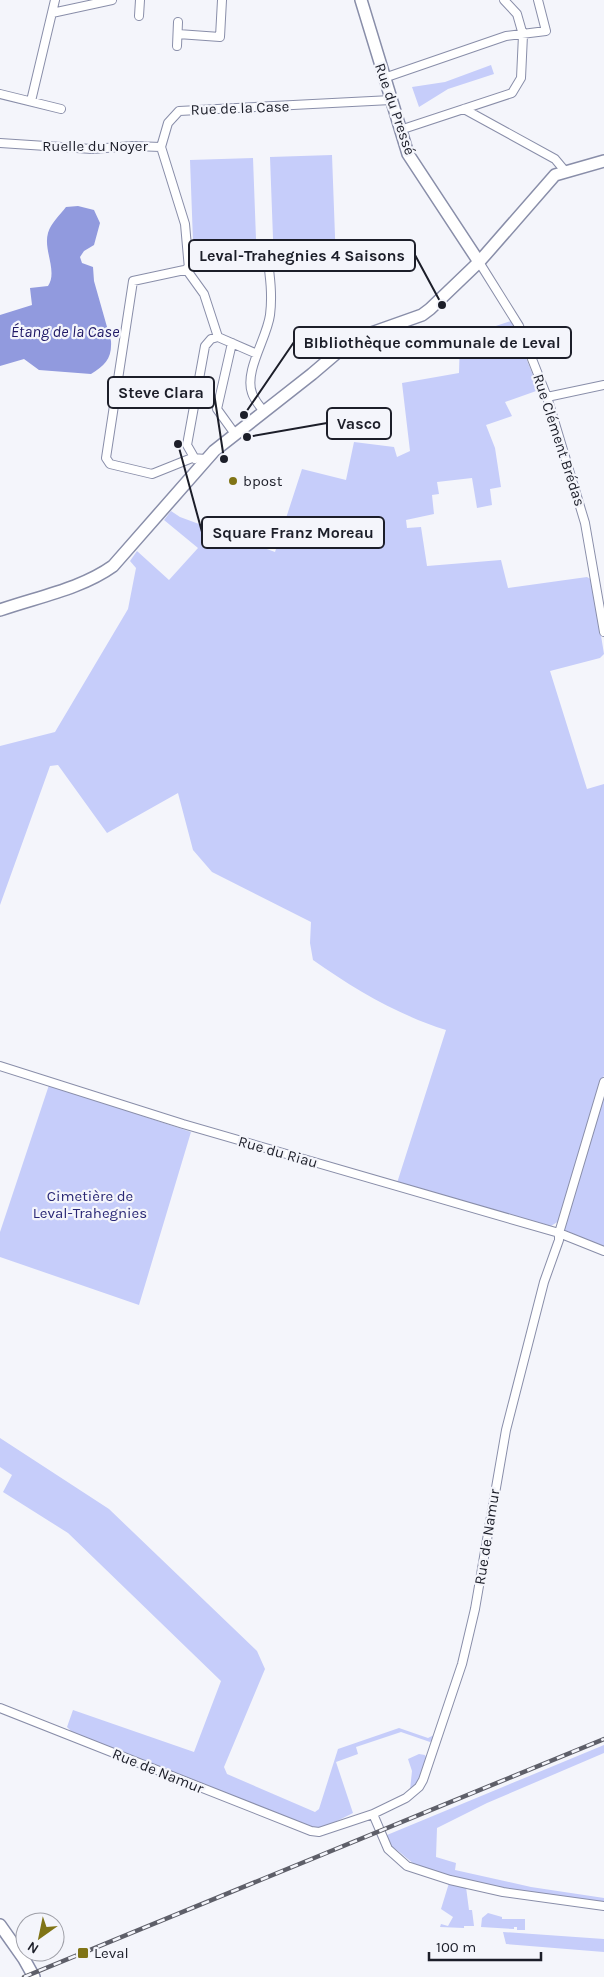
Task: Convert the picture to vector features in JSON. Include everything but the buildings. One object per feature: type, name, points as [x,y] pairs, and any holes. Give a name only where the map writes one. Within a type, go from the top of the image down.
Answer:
[{"type":"street","points":[[31,101],[55,0]]},
{"type":"street","points":[[52,13],[112,0]]},
{"type":"street","points":[[139,16],[140,0]]},
{"type":"street","points":[[178,34],[220,37],[222,0]]},
{"type":"street","name":"Rue du Pressé","points":[[360,0],[408,154],[478,262]]},
{"type":"street","points":[[400,130],[512,93],[516,89],[521,78],[523,35],[517,14],[504,0]]},
{"type":"street","points":[[384,78],[506,36],[546,31],[538,0]]},
{"type":"street","points":[[177,46],[178,22]]},
{"type":"street","points":[[0,94],[61,109]]},
{"type":"street","name":"Rue de la Case","points":[[160,147],[168,123],[179,111],[391,100]]},
{"type":"street","points":[[464,109],[555,158],[565,172]]},
{"type":"street","name":"Ruelle du Noyer","points":[[0,144],[92,149],[133,146],[160,147]]},
{"type":"street","points":[[160,147],[185,224],[189,268],[133,281],[106,458],[110,464],[152,474],[200,459]]},
{"type":"street","points":[[0,610],[101,575],[113,566],[200,459],[264,412],[339,350],[353,342],[430,309],[478,262],[555,175],[604,162]]},
{"type":"street","points":[[264,412],[251,392],[250,383],[257,354],[266,331],[272,294],[266,246]]},
{"type":"street","name":"Rue Clément Brédas","points":[[478,262],[519,326],[547,397],[585,523],[604,632]]},
{"type":"street","points":[[186,269],[204,294],[218,337]]},
{"type":"street","points":[[200,459],[187,445],[205,346],[210,340],[218,337],[257,354]]},
{"type":"street","points":[[232,343],[217,409],[235,434]]},
{"type":"street","points":[[167,383],[195,400]]},
{"type":"street","points":[[547,397],[604,384]]},
{"type":"street","name":"Rue du Riau","points":[[0,1066],[183,1124],[559,1233],[604,1251]]},
{"type":"street","points":[[559,1233],[604,1082]]},
{"type":"street","name":"Rue de Namur","points":[[0,1708],[311,1832],[319,1832],[373,1814],[406,1798],[419,1787],[454,1690],[475,1610],[506,1430],[544,1282],[559,1240],[559,1233]]},
{"type":"street","points":[[373,1814],[388,1849],[407,1866],[450,1880],[503,1892],[604,1906]]},
{"type":"street","points":[[0,1925],[34,1977]]},
{"type":"green space","points":[[491,65],[494,74],[448,89],[419,107],[412,87],[445,82]]},
{"type":"green space","points":[[332,155],[336,263],[274,265],[270,157]]},
{"type":"green space","points":[[253,158],[257,266],[194,268],[190,160]]},
{"type":"green space","points":[[511,321],[539,390],[505,402],[512,416],[486,425],[495,448],[501,487],[490,489],[492,505],[477,508],[472,478],[437,482],[439,494],[432,495],[434,514],[406,520],[407,528],[421,527],[427,566],[501,560],[508,588],[587,577],[592,580],[604,654],[600,658],[550,671],[587,789],[604,784],[604,1075],[559,1221],[551,1226],[397,1183],[446,1030],[394,1009],[360,991],[329,971],[313,960],[310,943],[311,922],[212,872],[193,850],[178,793],[107,833],[58,765],[50,766],[0,905],[0,746],[55,732],[128,609],[136,568],[130,561],[137,551],[169,580],[198,548],[164,520],[171,511],[180,517],[275,552],[302,469],[346,480],[354,442],[394,447],[397,457],[410,451],[402,383],[459,373],[460,338]]},
{"type":"green space","name":"Cimetière de Leval-Trahegnies","points":[[49,1085],[191,1132],[139,1305],[0,1257],[0,1232]]},
{"type":"green space","points":[[604,1093],[604,1248],[568,1234],[564,1228]]},
{"type":"green space","points":[[0,1438],[109,1509],[257,1651],[265,1669],[224,1767],[227,1774],[315,1812],[319,1809],[338,1749],[399,1728],[428,1738],[434,1735],[433,1740],[430,1742],[401,1732],[356,1747],[358,1754],[336,1762],[353,1813],[321,1829],[311,1829],[73,1733],[67,1727],[73,1710],[194,1752],[221,1681],[68,1533],[3,1492],[12,1475],[0,1467]]},
{"type":"green space","points":[[604,1745],[604,1753],[487,1803],[437,1828],[436,1857],[456,1863],[455,1870],[531,1887],[604,1898],[604,1904],[489,1886],[444,1875],[418,1866],[388,1845],[387,1835]]},
{"type":"green space","points":[[419,1754],[425,1755],[427,1759],[418,1785],[410,1790],[412,1771],[408,1759]]},
{"type":"green space","points":[[449,1883],[466,1887],[469,1910],[472,1910],[474,1926],[464,1926],[464,1928],[440,1927],[441,1924],[448,1926],[453,1917],[441,1909]]},
{"type":"green space","points":[[488,1913],[502,1917],[502,1919],[525,1919],[525,1930],[517,1930],[517,1927],[514,1927],[514,1929],[481,1927],[482,1918]]},
{"type":"green space","points":[[503,1932],[604,1939],[604,1952],[506,1944]]},
{"type":"water","name":"Étang de la Case","points":[[78,206],[94,210],[100,223],[94,245],[84,251],[80,257],[82,263],[93,267],[94,281],[111,341],[109,357],[100,368],[91,374],[39,370],[24,359],[0,366],[0,315],[32,305],[30,288],[48,286],[52,274],[47,246],[49,229],[66,207]]},
{"type":"railway","points":[[24,1977],[604,1739]]},
{"type":"place","name":"Leval-Trahegnies 4 Saisons","points":[[442,305]]},
{"type":"place","name":"BIbliothèque communale de Leval","points":[[244,415]]},
{"type":"place","name":"Vasco","points":[[247,437]]},
{"type":"place","name":"Square Franz Moreau","points":[[178,444]]},
{"type":"place","name":"Steve Clara","points":[[224,459]]},
{"type":"place","name":"bpost","points":[[233,481]]},
{"type":"place","name":"Leval","points":[[83,1953]]}]
